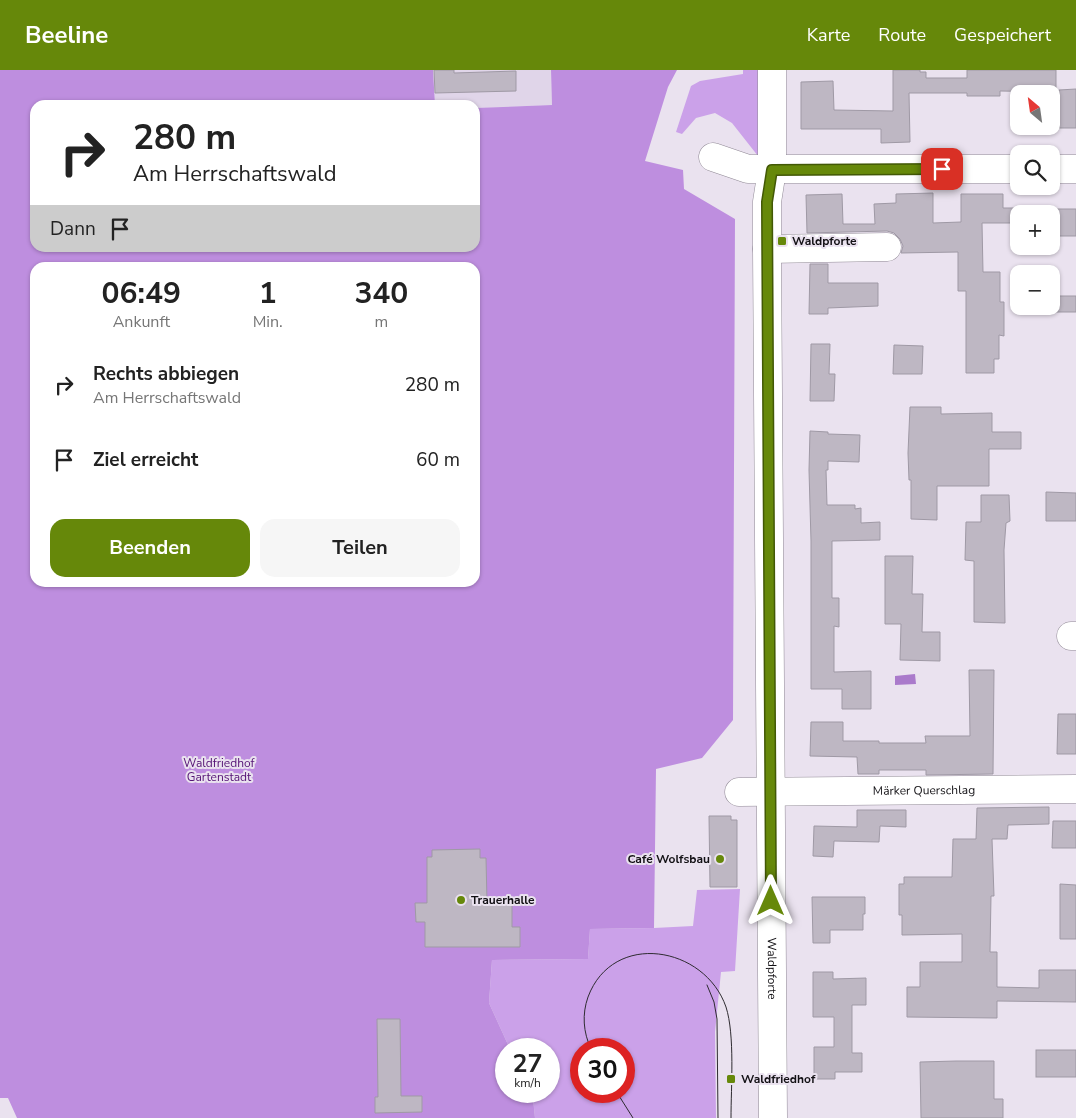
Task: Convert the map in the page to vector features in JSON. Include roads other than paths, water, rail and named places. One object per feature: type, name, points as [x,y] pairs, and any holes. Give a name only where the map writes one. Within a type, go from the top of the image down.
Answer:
[{"type":"street","name":"Waldpforte","points":[[772,70],[772,170],[767,202],[767,249],[773,1118]]},
{"type":"street","points":[[713,157],[748,169],[772,170],[1010,169]]},
{"type":"street","points":[[1060,169],[1076,169]]},
{"type":"street","points":[[767,249],[887,247]]},
{"type":"street","name":"Märker Querschlag","points":[[739,792],[1076,789]]},
{"type":"tram line","points":[[587,1038],[584,1023],[585,1010],[588,997],[600,976],[617,962],[637,955],[658,954],[680,959],[699,970],[715,986],[726,1007],[732,1046],[731,1118]]},
{"type":"tram line","points":[[707,985],[714,1002],[717,1019],[718,1118]]},
{"type":"tram line","points":[[624,1103],[633,1118]]},
{"type":"place","name":"Waldpforte","points":[[782,241]]},
{"type":"place","name":"Café Wolfsbau","points":[[720,859]]},
{"type":"place","name":"Trauerhalle","points":[[461,900]]},
{"type":"place","name":"Waldfriedhof","points":[[731,1079]]},
{"type":"park label","name":"Waldfriedhof Gartenstadt","points":[[219,770]]}]
